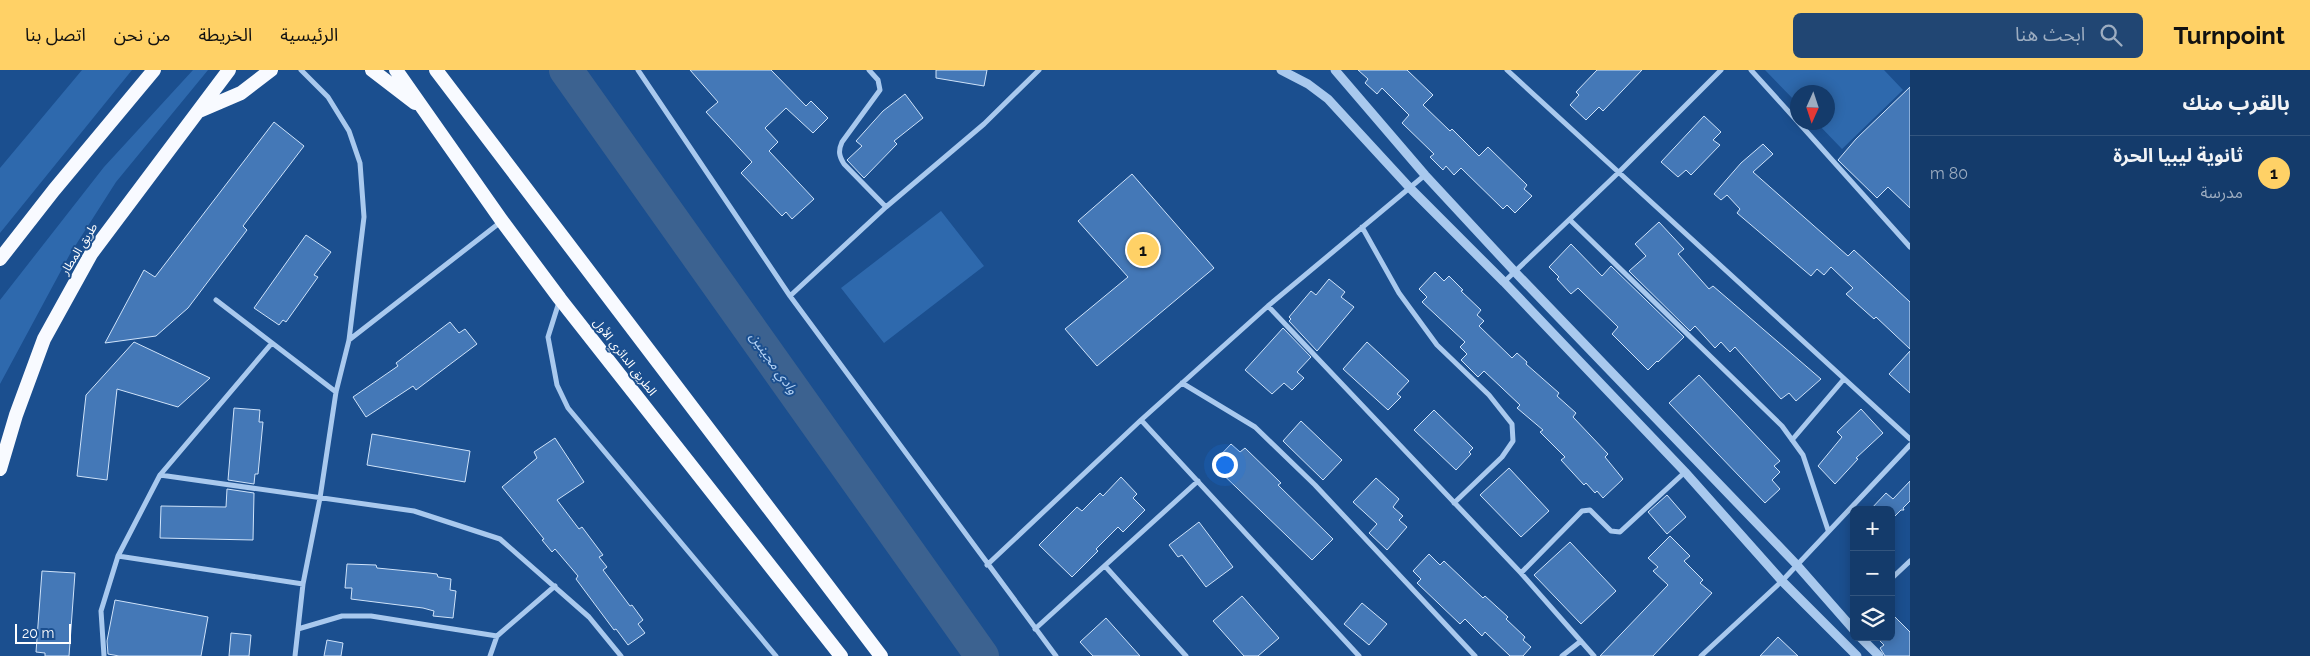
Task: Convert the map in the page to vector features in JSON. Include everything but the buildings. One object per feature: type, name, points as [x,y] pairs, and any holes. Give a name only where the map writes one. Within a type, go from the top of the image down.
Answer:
[{"type":"highway","points":[[0,259],[154,70]]},
{"type":"highway","name":"طريق المطار","points":[[0,469],[16,415],[44,339],[91,254],[229,70]]},
{"type":"highway","points":[[196,113],[241,93],[271,70]]},
{"type":"highway","points":[[372,70],[428,114]]},
{"type":"highway","name":"الطريق الدائري الأول","points":[[396,70],[502,221],[560,299],[841,656]]},
{"type":"highway","name":"الطريق الدائري الأول","points":[[436,70],[881,656]]},
{"type":"highway","points":[[446,70],[456,98]]},
{"type":"street","points":[[294,656],[303,584],[320,498],[336,392],[349,340],[364,217],[360,163],[349,130],[328,97],[300,70]]},
{"type":"street","points":[[638,70],[790,296],[1056,656]]},
{"type":"street","points":[[868,70],[878,80],[880,90],[842,142],[839,149],[840,158],[886,207]]},
{"type":"street","points":[[790,296],[886,207],[984,124],[1039,70]]},
{"type":"street","points":[[1282,70],[1308,84],[1328,99],[1409,187],[1504,282],[1685,472],[1782,581],[1857,656]]},
{"type":"street","points":[[1335,70],[1425,175],[1515,272],[1850,622]]},
{"type":"street","points":[[1507,70],[1618,174],[1910,439]]},
{"type":"street","points":[[1504,282],[1618,174],[1721,70]]},
{"type":"street","points":[[1751,70],[1790,113]]},
{"type":"street","points":[[1805,130],[1910,247]]},
{"type":"street","points":[[987,565],[1141,420],[1268,306],[1425,175]]},
{"type":"street","points":[[1570,220],[1775,420],[1792,440],[1803,455],[1828,530]]},
{"type":"street","points":[[349,340],[502,221]]},
{"type":"street","points":[[1362,227],[1399,293],[1437,345],[1489,395],[1512,424],[1513,440],[1502,457],[1454,503]]},
{"type":"street","points":[[560,299],[548,337],[557,385],[568,408],[776,656]]},
{"type":"street","points":[[216,300],[336,392]]},
{"type":"street","points":[[1268,306],[1520,573],[1594,656]]},
{"type":"street","points":[[104,656],[101,611],[118,556],[160,475],[272,343]]},
{"type":"street","points":[[1792,440],[1844,379]]},
{"type":"street","points":[[1182,383],[1255,427],[1315,485],[1475,656]]},
{"type":"street","points":[[1141,420],[1359,656]]},
{"type":"street","points":[[1701,656],[1782,581],[1910,445]]},
{"type":"street","points":[[1520,573],[1582,511],[1590,510],[1611,531],[1620,532],[1685,472]]},
{"type":"street","points":[[160,475],[414,511],[500,539],[589,617],[621,656]]},
{"type":"street","points":[[1035,629],[1198,481]]},
{"type":"street","points":[[118,556],[303,584]]},
{"type":"street","points":[[1895,576],[1910,561]]},
{"type":"street","points":[[1105,566],[1186,656]]},
{"type":"street","points":[[490,656],[497,636],[555,586]]},
{"type":"street","points":[[298,629],[342,616],[371,616],[497,636]]},
{"type":"street","points":[[1562,656],[1580,641]]},
{"type":"street","points":[[1864,641],[1878,656]]},
{"type":"shaded area","points":[[82,70],[132,70],[0,233],[0,168]]},
{"type":"shaded area","points":[[193,70],[208,70],[116,182],[70,254],[0,384],[0,300],[104,167]]},
{"type":"shaded area","points":[[1765,70],[1884,70],[1903,90],[1842,149],[1824,130],[1835,130],[1835,85],[1790,85],[1790,96]]},
{"type":"shaded area","points":[[941,211],[984,266],[884,343],[841,288]]},
{"type":"waterway","name":"وادي مجينين","points":[[566,70],[982,656]]},
{"type":"place","name":"ثانوية ليبيا الحرة","points":[[1143,250]]}]
